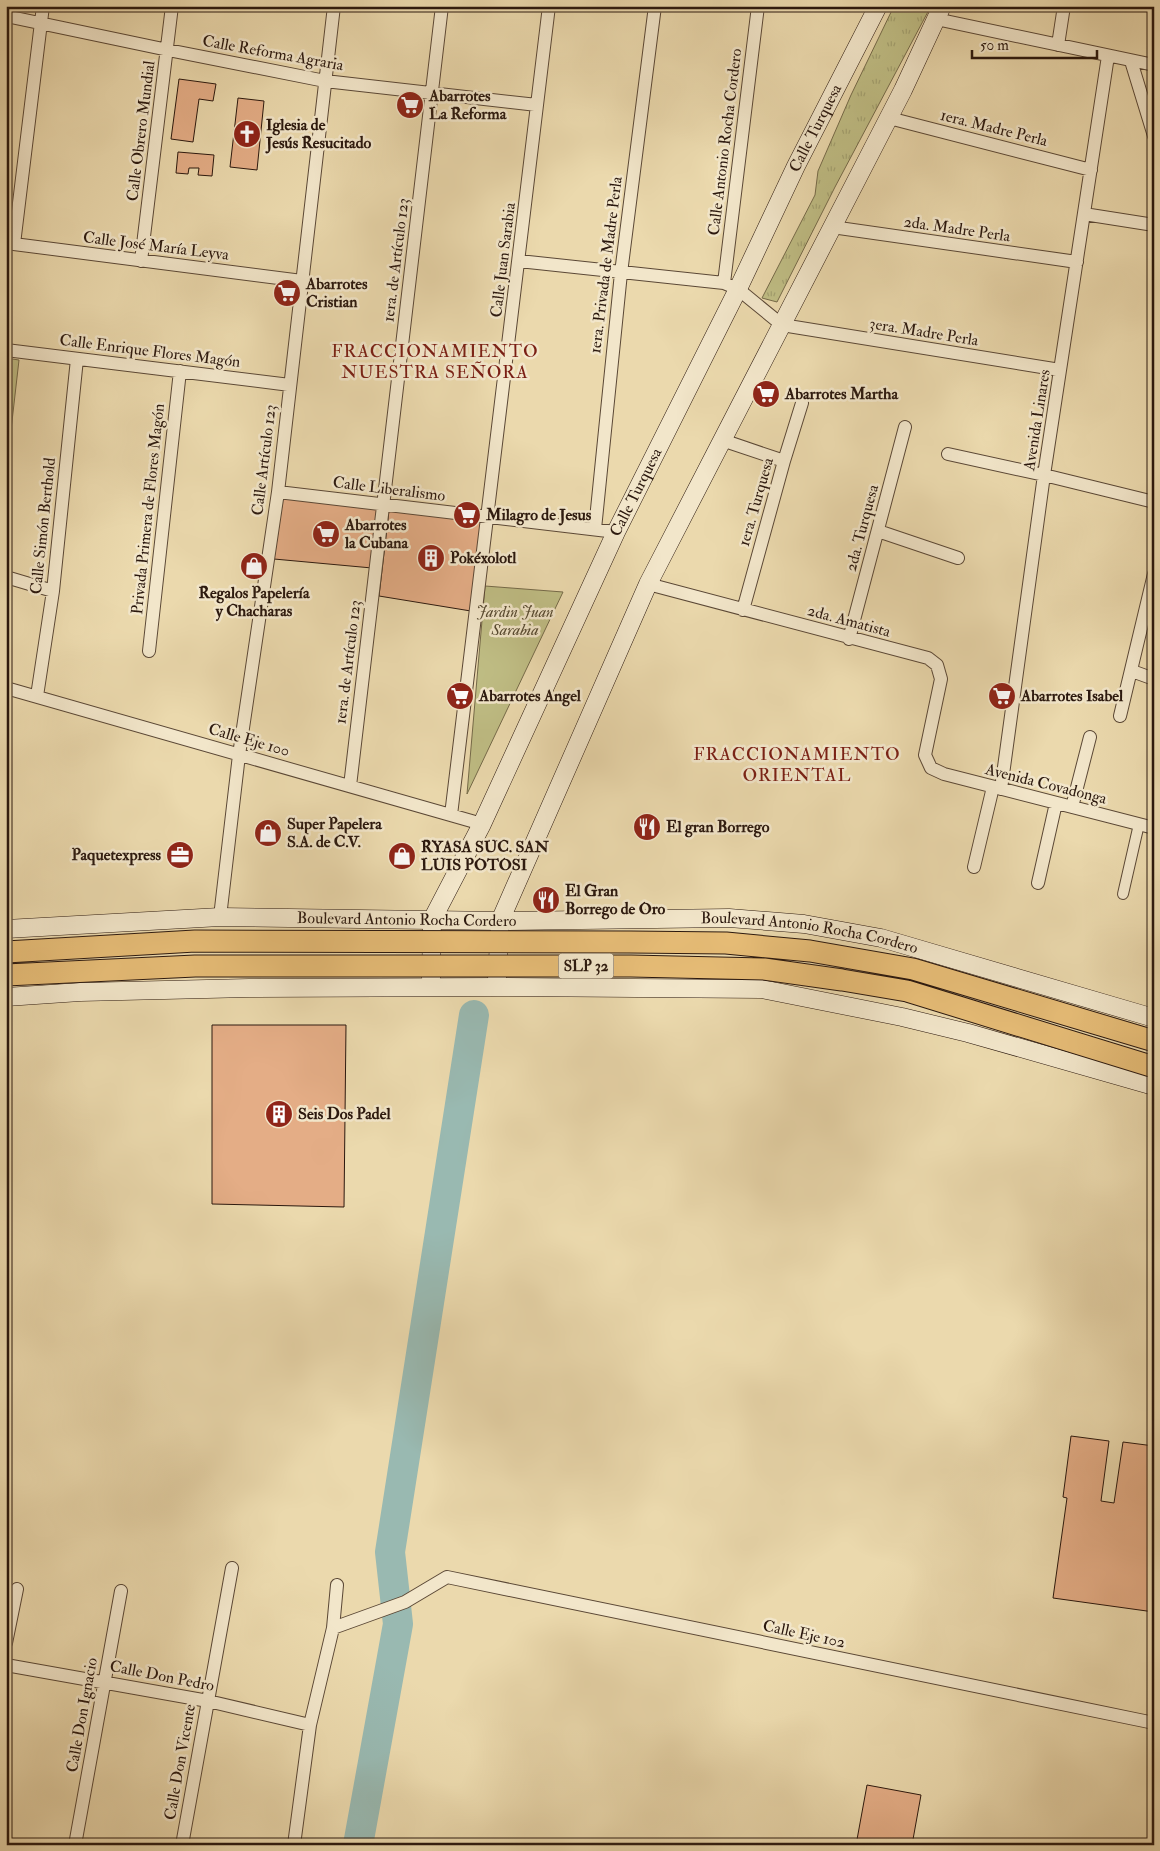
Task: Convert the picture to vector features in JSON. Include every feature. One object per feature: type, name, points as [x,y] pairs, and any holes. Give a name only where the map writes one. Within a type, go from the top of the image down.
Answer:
[{"type":"highway","name":"Boulevard Antonio Rocha Cordero","points":[[6,952],[194,942],[726,943],[810,951],[913,969],[1154,1041]]},
{"type":"highway","name":"SLP 32","points":[[6,975],[195,966],[640,966],[764,969],[907,991],[1154,1067]]},
{"type":"main road","name":"Calle Turquesa","points":[[430,988],[432,920],[482,824],[731,286],[796,166],[878,6]]},
{"type":"main road","points":[[497,986],[500,921],[648,584],[889,118],[939,13]]},
{"type":"main road","name":"Boulevard Antonio Rocha Cordero","points":[[6,929],[220,917],[500,921],[729,918],[804,924],[881,938],[1154,1018]]},
{"type":"main road","points":[[352,918],[364,920],[373,925],[380,932],[387,952],[382,972],[375,980],[366,985],[353,988]]},
{"type":"main road","points":[[571,920],[565,920],[555,925],[547,933],[542,943],[540,954],[542,965],[548,975],[556,983],[571,988]]},
{"type":"main road","name":"SLP 32","points":[[6,997],[80,992],[197,988],[430,988],[497,986],[762,989],[902,1017],[968,1033],[1154,1086]]},
{"type":"street","points":[[10,244],[43,6]]},
{"type":"street","name":"Calle Obrero Mundial","points":[[141,261],[172,6]]},
{"type":"street","name":"Calle Artículo 123","points":[[220,917],[239,755],[278,492],[334,6]]},
{"type":"street","name":"1era. de Artículo 123","points":[[350,786],[442,6]]},
{"type":"street","name":"Calle Juan Sarabia","points":[[451,815],[489,516],[549,6]]},
{"type":"street","name":"1era. Privada de Madre Perla","points":[[595,529],[621,273],[654,6]]},
{"type":"street","name":"Calle Antonio Rocha Cordero","points":[[731,286],[758,6]]},
{"type":"street","points":[[1058,45],[1064,6]]},
{"type":"street","points":[[939,13],[1058,45],[1154,65]]},
{"type":"street","name":"Calle Reforma Agraria","points":[[6,16],[325,81],[537,105]]},
{"type":"street","name":"Avenida Linares","points":[[974,867],[997,788],[1108,56]]},
{"type":"street","points":[[1131,60],[1154,136]]},
{"type":"street","name":"1era. Madre Perla","points":[[889,118],[1091,170]]},
{"type":"street","points":[[1084,214],[1154,225]]},
{"type":"street","name":"2da. Madre Perla","points":[[832,227],[1077,262]]},
{"type":"street","name":"Calle José María Leyva","points":[[10,244],[302,281]]},
{"type":"street","points":[[519,261],[731,286],[782,325]]},
{"type":"street","name":"3era. Madre Perla","points":[[782,325],[1060,370]]},
{"type":"street","name":"Calle Enrique Flores Magón","points":[[6,350],[290,385]]},
{"type":"street","name":"Calle Simón Berthold","points":[[37,696],[53,592],[77,359]]},
{"type":"street","name":"Privada Primera de Flores Magón","points":[[149,651],[180,371]]},
{"type":"street","name":"1era. Turquesa","points":[[743,610],[802,403]]},
{"type":"street","name":"2da. Turquesa","points":[[850,638],[905,427]]},
{"type":"street","points":[[722,440],[784,461]]},
{"type":"street","points":[[948,454],[1154,502]]},
{"type":"street","name":"Calle Liberalismo","points":[[278,492],[616,532]]},
{"type":"street","points":[[878,531],[958,558]]},
{"type":"street","points":[[1120,716],[1154,574]]},
{"type":"street","points":[[6,577],[53,592]]},
{"type":"street","name":"2da. Amatista","points":[[648,584],[928,658],[937,665],[941,679],[925,755],[931,768]]},
{"type":"street","points":[[1132,671],[1154,678]]},
{"type":"street","name":"Calle Eje 100","points":[[6,688],[482,824]]},
{"type":"street","points":[[1072,807],[1090,737]]},
{"type":"street","name":"Avenida Covadonga","points":[[931,768],[944,774],[1154,828]]},
{"type":"street","points":[[1038,883],[1056,803]]},
{"type":"street","points":[[1124,894],[1140,824]]},
{"type":"street","name":"Calle Don Vicente","points":[[182,1845],[232,1568]]},
{"type":"street","name":"Calle Eje 102","points":[[333,1628],[405,1602],[447,1577],[1154,1722]]},
{"type":"street","points":[[294,1845],[310,1725],[333,1628],[337,1585]]},
{"type":"street","points":[[6,1643],[17,1589]]},
{"type":"street","name":"Calle Don Ignacio","points":[[75,1845],[121,1591]]},
{"type":"street","name":"Calle Don Pedro","points":[[6,1664],[208,1701],[310,1725]]},
{"type":"green space","points":[[894,6],[931,6],[835,187],[777,302],[762,298],[815,195],[818,171],[851,95]]},
{"type":"green space","points":[[6,358],[19,360],[6,474]]},
{"type":"green space","name":"Jardin Juan Sarabia","points":[[485,586],[563,592],[467,794]]},
{"type":"building","points":[[179,79],[216,84],[213,101],[199,99],[193,142],[171,139]]},
{"type":"building","name":"Iglesia de Jesús Resucitado","points":[[238,98],[264,101],[257,170],[230,167]]},
{"type":"building","points":[[178,152],[214,155],[212,176],[198,175],[199,168],[189,168],[188,174],[176,173]]},
{"type":"building","name":"Abarrotes la Cubana","points":[[283,498],[378,508],[372,568],[274,559]]},
{"type":"building","name":"Pokéxolotl","points":[[389,510],[482,520],[477,612],[379,596]]},
{"type":"building","name":"Seis Dos Padel","points":[[212,1025],[346,1025],[344,1207],[212,1204]]},
{"type":"building","points":[[1071,1436],[1109,1441],[1101,1501],[1114,1503],[1123,1442],[1154,1446],[1154,1612],[1053,1598],[1067,1498],[1063,1497]]},
{"type":"building","points":[[867,1785],[921,1795],[912,1845],[856,1845]]},
{"type":"waterway","points":[[358,1845],[398,1624],[390,1552],[474,1015]]},
{"type":"place","name":"Abarrotes La Reforma","points":[[410,105]]},
{"type":"place","name":"Iglesia de Jesús Resucitado","points":[[247,134]]},
{"type":"place","name":"Abarrotes Cristian","points":[[287,293]]},
{"type":"place","name":"Abarrotes Martha","points":[[766,394]]},
{"type":"place","name":"Milagro de Jesus","points":[[467,515]]},
{"type":"place","name":"Abarrotes la Cubana","points":[[326,534]]},
{"type":"place","name":"Pokéxolotl","points":[[431,558]]},
{"type":"place","name":"Regalos Papelería y Chacharas","points":[[254,566]]},
{"type":"place","name":"Abarrotes Angel","points":[[460,696]]},
{"type":"place","name":"Abarrotes Isabel","points":[[1002,696]]},
{"type":"place","name":"El gran Borrego","points":[[647,827]]},
{"type":"place","name":"Super Papelera S.A. de C.V.","points":[[268,833]]},
{"type":"place","name":"Paquetexpress","points":[[180,855]]},
{"type":"place","name":"RYASA SUC. SAN LUIS POTOSI","points":[[402,856]]},
{"type":"place","name":"El Gran Borrego de Oro","points":[[546,900]]},
{"type":"place","name":"Seis Dos Padel","points":[[279,1114]]},
{"type":"district","name":"FRACCIONAMIENTO NUESTRA SEÑORA","points":[[435,361]]},
{"type":"district","name":"FRACCIONAMIENTO ORIENTAL","points":[[797,764]]}]
